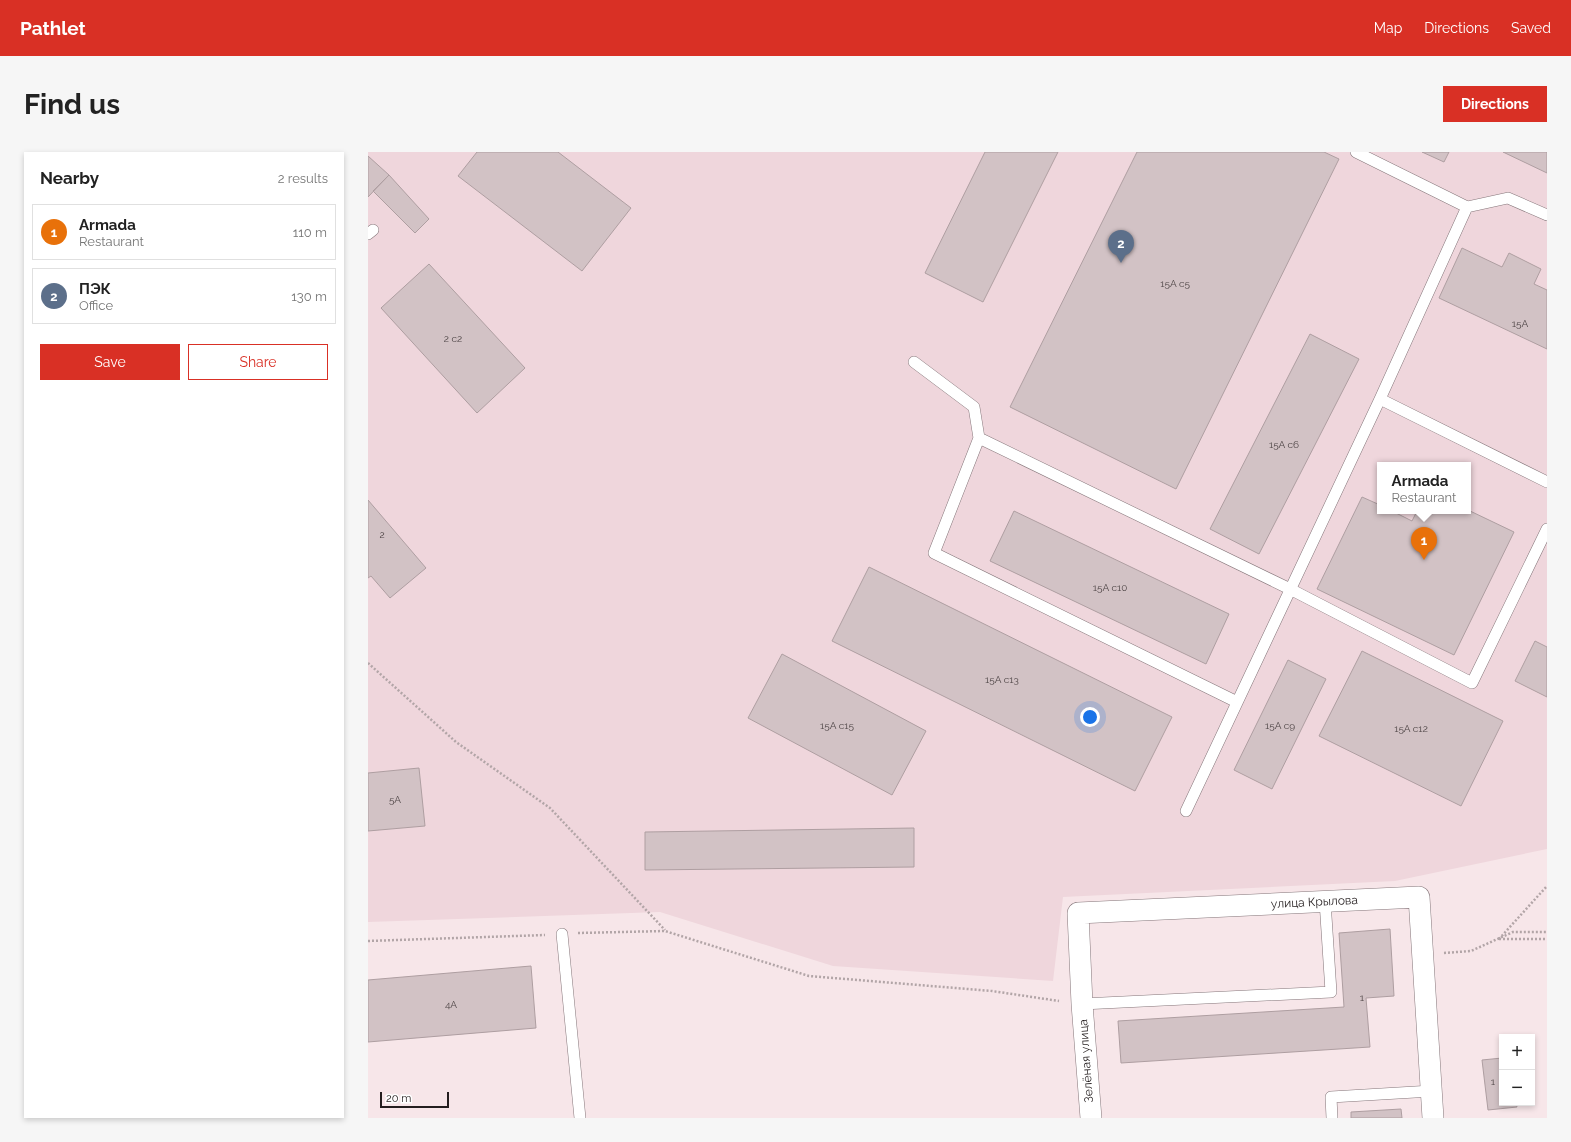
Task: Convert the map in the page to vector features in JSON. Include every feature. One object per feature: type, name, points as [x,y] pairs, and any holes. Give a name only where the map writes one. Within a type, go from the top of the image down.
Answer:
[{"type":"street","name":"улица Крылова","points":[[1082,1004],[1078,913],[1419,896],[1424,955],[1433,1118]]},
{"type":"street","name":"Зелёная улица","points":[[1082,1004],[1091,1118]]},
{"type":"lane","points":[[1356,152],[1467,207],[1508,198],[1547,215]]},
{"type":"lane","points":[[1186,811],[1380,399],[1467,207]]},
{"type":"lane","points":[[914,362],[974,407],[979,438],[934,553],[1237,702]]},
{"type":"lane","points":[[1380,399],[1547,482]]},
{"type":"lane","points":[[979,438],[1290,589],[1472,683],[1547,529]]},
{"type":"lane","points":[[1082,1004],[1331,992],[1325,901]]},
{"type":"lane","points":[[562,934],[580,1118]]},
{"type":"lane","points":[[1332,1118],[1331,1097],[1432,1091]]},
{"type":"path","points":[[368,663],[456,742],[550,808],[665,931]]},
{"type":"path","points":[[1547,886],[1499,939],[1547,939]]},
{"type":"path","points":[[368,941],[665,931],[810,976],[992,991],[1082,1004]]},
{"type":"path","points":[[1424,955],[1471,951],[1513,932],[1547,932]]},
{"type":"shaded area","points":[[368,152],[1547,152],[1547,849],[1395,881],[1063,897],[1053,981],[833,966],[660,912],[368,922]]},
{"type":"building","points":[[477,152],[558,152],[631,208],[582,271],[458,176]]},
{"type":"building","points":[[985,152],[1058,152],[983,302],[925,273]]},
{"type":"building","points":[[1137,152],[1324,152],[1339,159],[1176,489],[1010,407]]},
{"type":"building","points":[[1422,152],[1449,152],[1444,162]]},
{"type":"building","points":[[1503,152],[1547,152],[1547,173]]},
{"type":"building","points":[[368,156],[389,175],[368,197]]},
{"type":"building","points":[[389,175],[429,219],[415,233],[373,191]]},
{"type":"building","points":[[1462,248],[1502,267],[1509,253],[1541,269],[1534,284],[1547,290],[1547,349],[1439,298]]},
{"type":"building","points":[[429,264],[525,368],[477,413],[381,308]]},
{"type":"building","points":[[1310,334],[1359,359],[1259,554],[1210,529]]},
{"type":"building","points":[[1362,497],[1377,504],[1377,514],[1398,514],[1412,521],[1416,514],[1471,514],[1471,511],[1514,532],[1454,655],[1317,589]]},
{"type":"building","points":[[368,500],[426,568],[390,598],[371,576],[368,578]]},
{"type":"building","points":[[1014,511],[1229,614],[1206,664],[990,561]]},
{"type":"building","points":[[869,567],[1172,717],[1135,791],[832,641]]},
{"type":"building","points":[[1535,641],[1547,647],[1547,697],[1515,681]]},
{"type":"building","points":[[1362,651],[1503,721],[1461,806],[1319,736]]},
{"type":"building","points":[[782,654],[926,731],[892,795],[748,718]]},
{"type":"building","points":[[1288,660],[1326,679],[1272,789],[1234,770]]},
{"type":"building","points":[[419,768],[425,826],[368,831],[368,773]]},
{"type":"building","points":[[914,828],[914,867],[645,870],[645,832]]},
{"type":"building","points":[[1390,929],[1394,996],[1366,998],[1370,1047],[1121,1063],[1118,1021],[1344,1007],[1339,933]]},
{"type":"building","points":[[531,966],[536,1028],[368,1042],[368,980]]},
{"type":"building","points":[[1499,1058],[1499,1106],[1517,1107],[1488,1110],[1482,1060]]},
{"type":"building","points":[[1401,1109],[1402,1118],[1351,1118],[1351,1112]]},
{"type":"place","name":"ПЭК","points":[[1121,263]]},
{"type":"place","name":"Armada","points":[[1424,560]]}]
